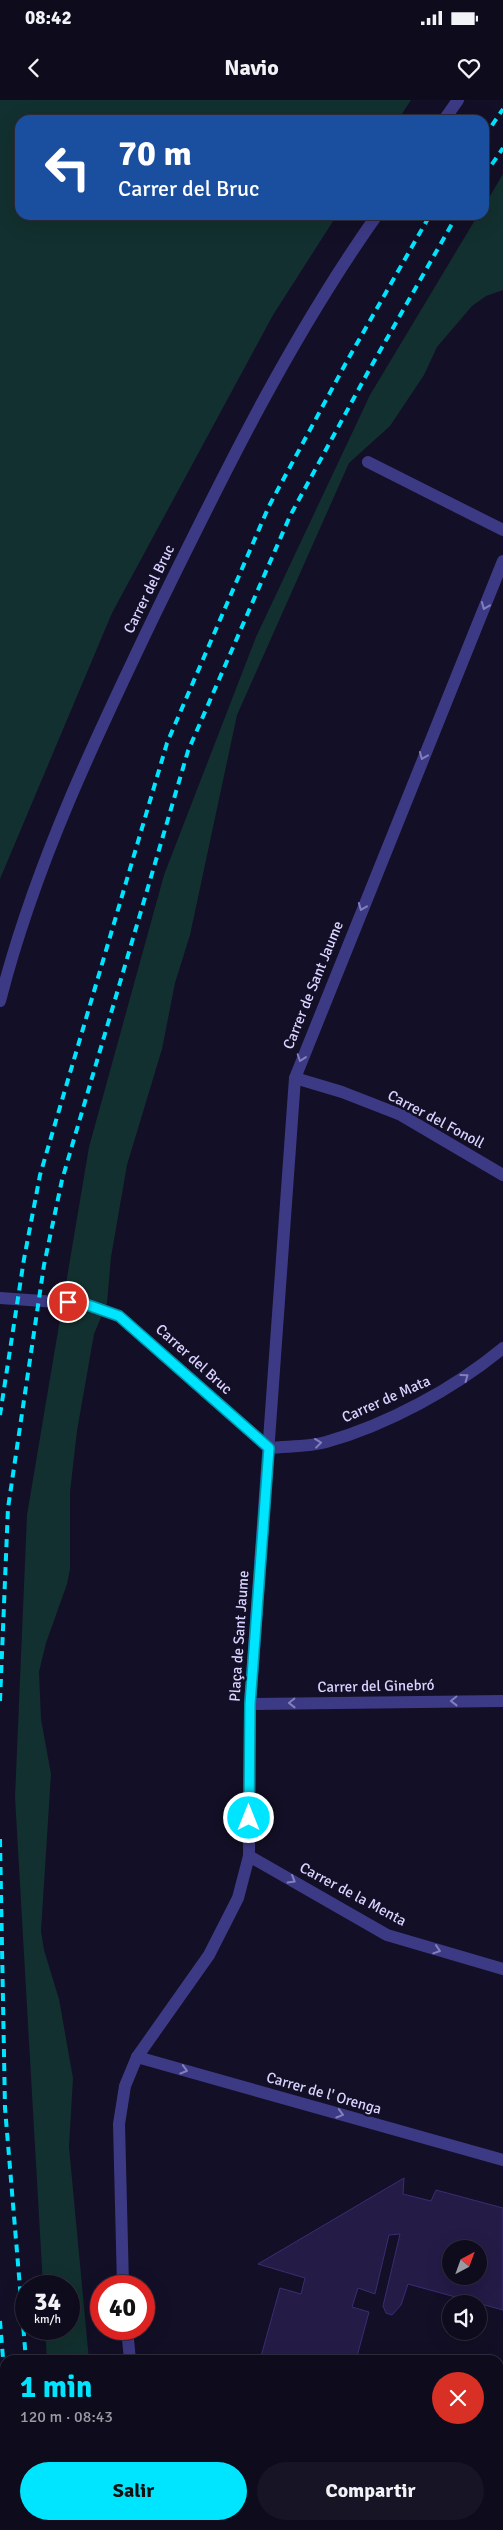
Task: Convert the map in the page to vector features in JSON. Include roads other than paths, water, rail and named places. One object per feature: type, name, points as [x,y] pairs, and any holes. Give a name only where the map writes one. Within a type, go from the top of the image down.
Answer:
[{"type":"street","points":[[448,115],[458,100]]},
{"type":"street","name":"Carrer del Bruc","points":[[0,1001],[16,939],[87,755],[218,484],[333,277],[373,220]]},
{"type":"street","points":[[368,462],[503,530]]},
{"type":"street","name":"Carrer de Sant Jaume","points":[[269,1448],[295,1078],[503,561]]},
{"type":"street","name":"Carrer del Fonoll","points":[[295,1078],[342,1092],[401,1115],[503,1175]]},
{"type":"street","name":"Carrer del Bruc","points":[[0,1298],[85,1304],[119,1316],[269,1448]]},
{"type":"street","name":"Carrer de Mata","points":[[269,1448],[325,1443],[380,1421],[448,1389],[503,1348]]},
{"type":"street","name":"Plaça de Sant Jaume","points":[[123,2275],[119,2124],[126,2086],[137,2057],[209,1955],[238,1898],[249,1856],[250,1704],[269,1448]]},
{"type":"street","name":"Carrer del Ginebró","points":[[250,1704],[503,1701]]},
{"type":"street","name":"Carrer de la Menta","points":[[249,1856],[387,1935],[503,1969]]},
{"type":"street","name":"Carrer de l' Orenga","points":[[137,2057],[503,2160]]},
{"type":"street","points":[[128,2340],[130,2355]]},
{"type":"railway","points":[[489,130],[503,109]]},
{"type":"railway","points":[[489,169],[503,148]]},
{"type":"railway","points":[[0,1415],[24,1259],[40,1175],[167,743],[269,506],[347,361],[427,220]]},
{"type":"railway","points":[[0,1701],[8,1508],[44,1265],[62,1180],[188,751],[290,516],[368,372],[454,220]]},
{"type":"railway","points":[[0,1839],[5,2108],[26,2355]]},
{"type":"railway","points":[[0,2321],[3,2355]]}]
